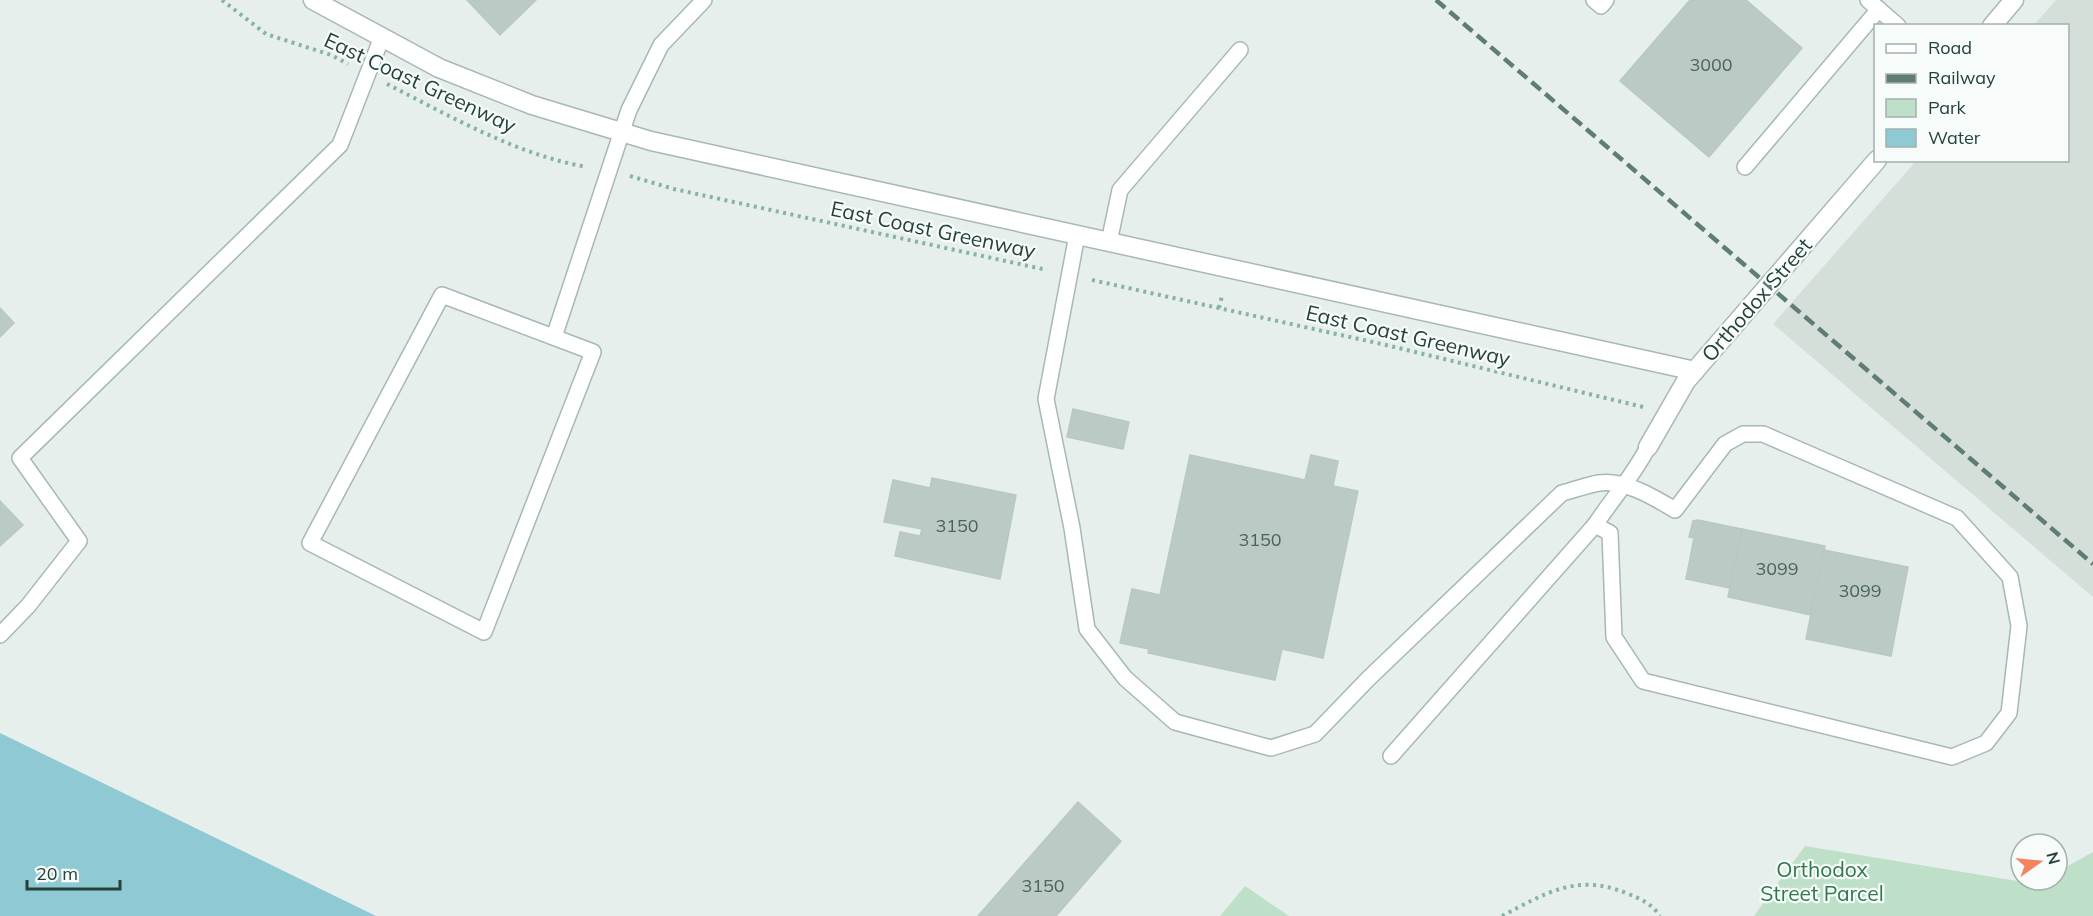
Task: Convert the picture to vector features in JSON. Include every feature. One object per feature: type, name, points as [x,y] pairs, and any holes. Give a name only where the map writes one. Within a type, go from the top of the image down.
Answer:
[{"type":"street","points":[[313,0],[439,68],[532,105],[651,141],[1695,371]]},
{"type":"street","points":[[1994,24],[2014,0]]},
{"type":"street","name":"Orthodox Street","points":[[1648,447],[1695,371],[1875,162]]},
{"type":"lane","points":[[554,337],[629,110],[662,45],[704,0]]},
{"type":"lane","points":[[1594,0],[1601,6],[1606,0]]},
{"type":"lane","points":[[1745,167],[1874,4],[1896,24]]},
{"type":"lane","points":[[0,635],[28,606],[79,541],[20,458],[339,145],[382,37]]},
{"type":"lane","points":[[1109,242],[1120,190],[1240,50]]},
{"type":"lane","points":[[1077,234],[1046,399],[1072,528],[1087,628],[1125,678],[1175,722],[1271,748],[1315,734],[1368,679],[1562,493],[1602,482],[1622,485],[1654,497],[1675,510],[1725,444],[1743,434],[1763,434],[1957,518],[2010,577],[2019,626],[2008,713],[1986,743],[1952,757],[1643,681],[1614,637],[1610,533],[1595,525]]},
{"type":"lane","points":[[442,295],[554,337],[593,352],[484,632],[310,543],[442,295]]},
{"type":"lane","points":[[1391,756],[1595,525],[1638,466],[1648,447]]},
{"type":"path","name":"East Coast Greenway","points":[[222,0],[266,34],[331,55],[461,122],[569,163],[609,170],[674,189],[1386,345],[1667,413]]},
{"type":"path","points":[[1219,308],[1222,296]]},
{"type":"path","points":[[1502,916],[1544,894],[1574,885],[1605,884],[1652,904],[1660,916]]},
{"type":"shaded area","points":[[2056,0],[2093,0],[2093,597],[1773,324],[1915,162],[2069,162],[2069,24],[2035,24]]},
{"type":"green space","name":"Orthodox Street Parcel","points":[[1805,846],[2009,880],[2009,892],[2069,892],[2069,865],[2093,852],[2093,916],[1754,916]]},
{"type":"green space","points":[[1245,886],[1289,916],[1220,916]]},
{"type":"water","points":[[0,733],[376,916],[0,916]]},
{"type":"building","points":[[467,0],[536,0],[500,35]]},
{"type":"building","points":[[1690,0],[1746,0],[1802,48],[1709,157],[1620,81]]},
{"type":"building","points":[[0,308],[14,323],[0,337]]},
{"type":"building","points":[[1073,409],[1129,422],[1123,449],[1067,437]]},
{"type":"building","points":[[1190,455],[1305,480],[1311,455],[1338,461],[1333,486],[1358,491],[1323,658],[1282,649],[1275,680],[1148,653],[1149,649],[1120,643],[1132,589],[1160,595]]},
{"type":"building","points":[[932,478],[1016,495],[1000,579],[895,556],[900,532],[920,536],[922,529],[884,522],[893,480],[930,488]]},
{"type":"building","points":[[0,501],[23,525],[0,546]]},
{"type":"building","points":[[1693,521],[1742,529],[1730,588],[1686,579],[1694,538],[1689,537]]},
{"type":"building","points":[[1742,529],[1825,546],[1811,615],[1728,597]]},
{"type":"building","points":[[1824,550],[1908,567],[1891,656],[1806,639]]},
{"type":"building","points":[[1078,802],[1121,841],[1056,916],[978,916]]},
{"type":"railway","points":[[1436,0],[2093,564]]}]
